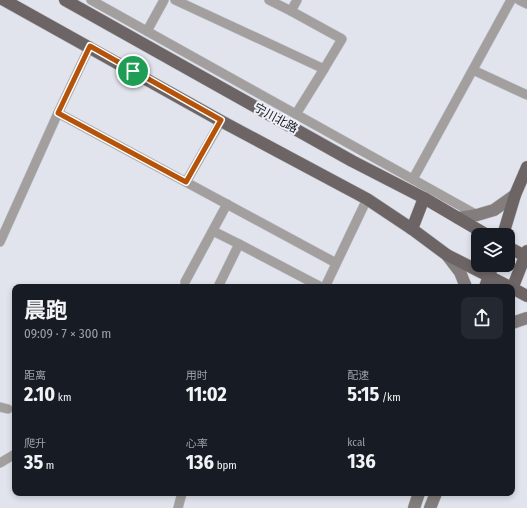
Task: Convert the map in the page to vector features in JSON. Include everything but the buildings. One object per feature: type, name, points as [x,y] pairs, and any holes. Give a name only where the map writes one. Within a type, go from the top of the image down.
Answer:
[{"type":"main road","points":[[4,0],[367,199],[412,229],[447,255],[504,284]]},
{"type":"main road","name":"宁川北路","points":[[65,0],[352,161],[424,198],[475,228]]},
{"type":"main road","points":[[505,228],[515,195],[527,167]]},
{"type":"main road","points":[[458,218],[478,215],[494,210],[515,195]]},
{"type":"main road","points":[[412,229],[424,198]]},
{"type":"main road","points":[[514,284],[526,254],[515,250]]},
{"type":"main road","points":[[447,255],[460,272],[465,284]]},
{"type":"main road","points":[[515,290],[527,296]]},
{"type":"main road","points":[[515,322],[527,318]]},
{"type":"main road","points":[[414,508],[418,496]]},
{"type":"main road","points":[[430,508],[435,496]]},
{"type":"street","points":[[91,0],[478,215]]},
{"type":"street","points":[[147,31],[164,0]]},
{"type":"street","points":[[175,0],[324,69]]},
{"type":"street","points":[[269,0],[342,39],[296,114]]},
{"type":"street","points":[[291,11],[297,0]]},
{"type":"street","points":[[413,179],[512,0]]},
{"type":"street","points":[[519,0],[527,4]]},
{"type":"street","points":[[0,242],[90,46]]},
{"type":"street","points":[[473,70],[527,94]]},
{"type":"street","points":[[58,113],[336,263]]},
{"type":"street","points":[[186,182],[221,120]]},
{"type":"street","points":[[326,284],[367,199]]},
{"type":"street","points":[[185,282],[227,204]]},
{"type":"street","points":[[213,231],[315,284]]},
{"type":"street","points":[[219,284],[238,244]]},
{"type":"street","points":[[0,463],[12,456]]},
{"type":"street","points":[[178,508],[181,496]]},
{"type":"route","points":[[90,46],[133,71],[221,120],[186,182],[58,113],[90,46]]}]
